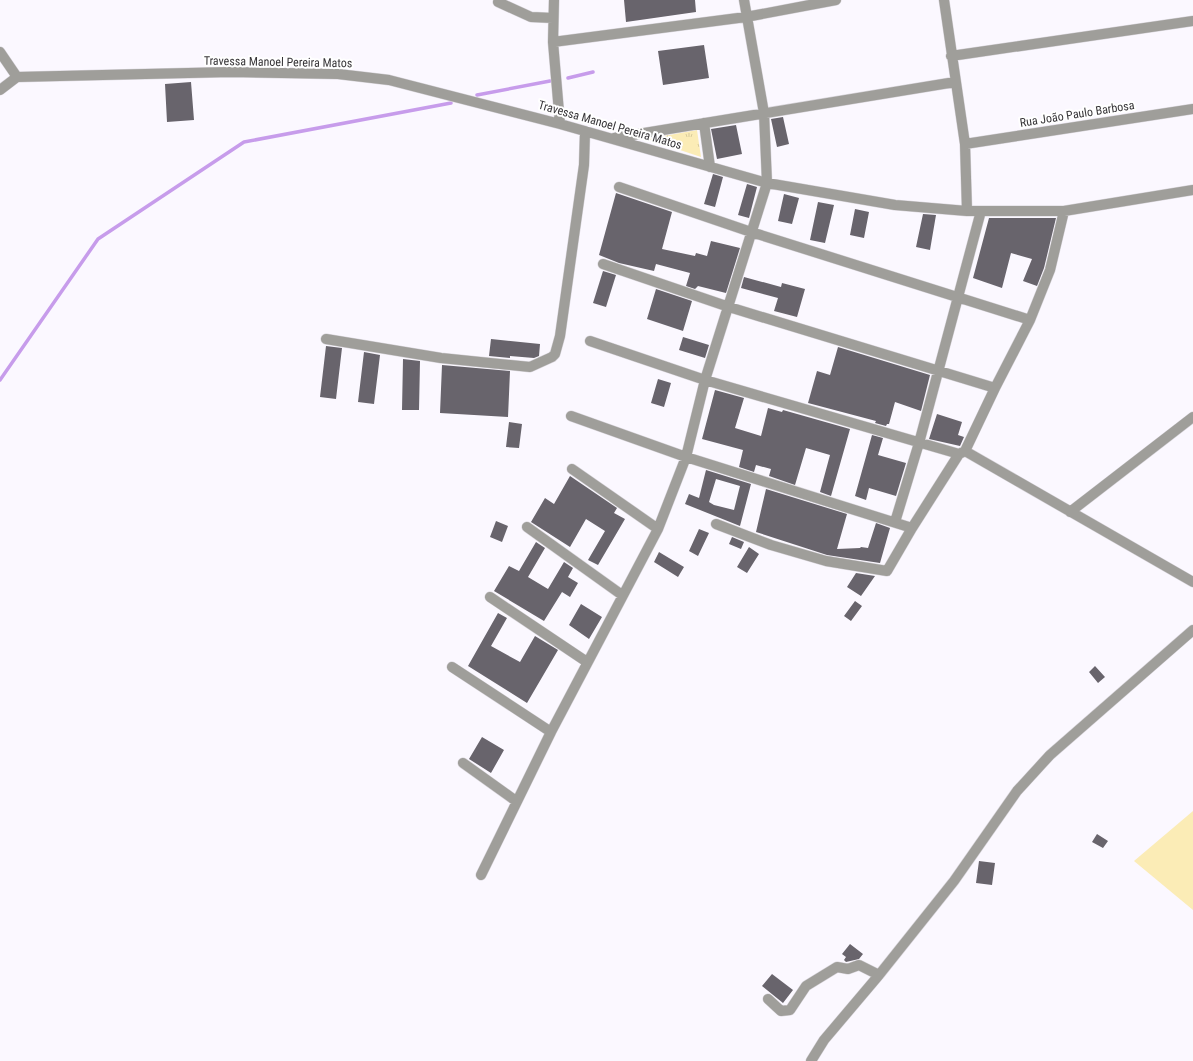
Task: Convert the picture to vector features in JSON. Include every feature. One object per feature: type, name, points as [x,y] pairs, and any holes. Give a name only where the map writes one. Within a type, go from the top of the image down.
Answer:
[{"type":"street","points":[[554,0],[553,42],[560,124]]},
{"type":"street","points":[[481,875],[551,732],[658,529],[686,457],[705,380],[767,183],[764,113],[744,0]]},
{"type":"street","points":[[553,42],[746,17],[836,0]]},
{"type":"street","points":[[944,0],[965,144],[967,211]]},
{"type":"street","points":[[498,2],[531,17],[553,18]]},
{"type":"street","points":[[951,56],[1193,21]]},
{"type":"street","points":[[0,52],[17,78],[0,90]]},
{"type":"street","name":"Travessa Manoel Pereira Matos","points":[[17,78],[231,72],[338,74],[389,80],[560,124],[767,183],[895,205],[967,211],[1064,211],[1193,190]]},
{"type":"street","points":[[610,138],[955,82]]},
{"type":"street","name":"Rua João Paulo Barbosa","points":[[965,144],[1193,109]]},
{"type":"street","points":[[704,123],[710,167]]},
{"type":"street","points":[[326,339],[441,358],[530,367],[552,357],[555,354],[561,329],[584,165],[585,131]]},
{"type":"street","points":[[619,187],[751,232],[1030,320]]},
{"type":"street","points":[[895,522],[919,443],[981,211]]},
{"type":"street","points":[[716,524],[771,545],[826,561],[887,571],[912,528],[962,452],[1030,320],[1050,270],[1064,211]]},
{"type":"street","points":[[603,264],[729,307],[995,388]]},
{"type":"street","points":[[590,341],[705,380],[919,443],[962,452],[1193,582]]},
{"type":"street","points":[[571,416],[686,457],[912,528]]},
{"type":"street","points":[[1070,512],[1193,417]]},
{"type":"street","points":[[572,469],[658,529]]},
{"type":"street","points":[[527,527],[622,595]]},
{"type":"street","points":[[490,597],[587,662]]},
{"type":"street","points":[[811,1061],[824,1040],[879,975],[954,881],[1017,791],[1055,751],[1193,630]]},
{"type":"street","points":[[452,667],[551,732]]},
{"type":"street","points":[[463,763],[516,801]]},
{"type":"street","points":[[768,999],[781,1011],[790,1010],[806,986],[837,967],[848,969],[859,965],[879,975]]},
{"type":"green space","points":[[697,130],[701,157],[647,139]]},
{"type":"green space","points":[[1193,811],[1193,910],[1134,861]]},
{"type":"building","points":[[624,0],[695,0],[696,12],[626,22]]},
{"type":"building","points":[[704,45],[709,78],[663,85],[658,51]]},
{"type":"building","points":[[191,82],[194,120],[167,122],[165,84]]},
{"type":"building","points":[[783,117],[789,144],[777,147],[771,119]]},
{"type":"building","points":[[736,125],[742,154],[717,159],[711,129]]},
{"type":"building","points":[[713,174],[723,177],[715,207],[704,204]]},
{"type":"building","points":[[747,184],[757,187],[749,218],[738,215]]},
{"type":"building","points":[[616,193],[672,212],[662,249],[695,256],[696,253],[707,256],[711,241],[740,248],[726,293],[698,286],[695,289],[686,286],[690,273],[656,264],[654,271],[619,263],[599,255]]},
{"type":"building","points":[[784,194],[799,198],[792,224],[778,221]]},
{"type":"building","points":[[818,202],[834,205],[825,243],[810,240]]},
{"type":"building","points":[[855,209],[869,212],[864,238],[850,235]]},
{"type":"building","points":[[923,214],[936,215],[930,250],[916,247]]},
{"type":"building","points":[[989,218],[1056,218],[1044,268],[1037,286],[1023,281],[1032,259],[1011,253],[1002,288],[973,278]]},
{"type":"building","points":[[603,271],[616,275],[606,307],[593,303]]},
{"type":"building","points":[[744,277],[781,287],[782,283],[805,289],[797,317],[774,311],[778,298],[741,288]]},
{"type":"building","points":[[656,289],[692,301],[683,331],[647,319]]},
{"type":"building","points":[[683,337],[709,345],[705,358],[679,350]]},
{"type":"building","points":[[491,339],[540,344],[539,356],[534,358],[510,356],[510,358],[489,356]]},
{"type":"building","points":[[326,346],[342,348],[336,399],[320,397]]},
{"type":"building","points":[[838,347],[930,375],[921,411],[895,402],[889,424],[886,426],[875,423],[876,421],[808,403],[817,371],[830,375]]},
{"type":"building","points":[[364,352],[380,355],[374,404],[358,402]]},
{"type":"building","points":[[403,359],[420,361],[419,410],[402,410]]},
{"type":"building","points":[[442,365],[510,371],[508,417],[440,413]]},
{"type":"building","points":[[658,379],[671,383],[664,407],[651,403]]},
{"type":"building","points":[[715,390],[744,398],[735,428],[761,436],[768,408],[782,412],[783,410],[850,429],[831,496],[820,492],[830,455],[806,448],[795,485],[769,476],[771,469],[756,465],[754,472],[739,467],[743,450],[702,439]]},
{"type":"building","points":[[937,414],[962,422],[958,435],[964,437],[960,446],[929,439]]},
{"type":"building","points":[[509,422],[522,424],[519,448],[506,447]]},
{"type":"building","points":[[872,435],[883,438],[878,455],[906,463],[896,496],[869,488],[866,500],[855,496]]},
{"type":"building","points":[[706,470],[751,484],[740,526],[685,504],[689,494],[699,498]],"holes":[[[716,479],[740,486],[734,510],[714,505],[709,502]]]},
{"type":"building","points":[[570,476],[617,508],[614,513],[625,519],[598,565],[588,560],[605,531],[586,519],[570,547],[531,522],[545,498],[554,504]]},
{"type":"building","points":[[766,489],[847,514],[837,549],[861,547],[868,548],[876,523],[890,528],[880,563],[827,555],[756,532]]},
{"type":"building","points":[[496,521],[508,526],[502,542],[490,537]]},
{"type":"building","points":[[699,529],[709,533],[698,556],[689,551]]},
{"type":"building","points":[[732,537],[744,542],[741,549],[729,544]]},
{"type":"building","points":[[536,542],[545,548],[528,577],[548,589],[564,562],[573,568],[568,577],[578,583],[570,597],[562,592],[544,621],[494,591],[509,566],[519,571]]},
{"type":"building","points":[[749,547],[759,554],[747,573],[737,567]]},
{"type":"building","points":[[659,552],[684,567],[678,577],[654,562]]},
{"type":"building","points":[[856,573],[875,576],[861,596],[847,587]]},
{"type":"building","points":[[855,601],[862,606],[851,621],[844,616]]},
{"type":"building","points":[[581,604],[602,617],[589,639],[569,625]]},
{"type":"building","points":[[498,613],[507,618],[491,646],[520,662],[535,636],[558,650],[527,703],[468,666]]},
{"type":"building","points":[[1095,666],[1105,677],[1098,683],[1089,672]]},
{"type":"building","points":[[482,737],[504,750],[491,773],[469,759]]},
{"type":"building","points":[[1097,834],[1108,841],[1103,848],[1092,842]]},
{"type":"building","points":[[979,861],[995,863],[992,885],[976,883]]},
{"type":"building","points":[[850,944],[863,954],[859,959],[846,962],[844,960],[846,957],[842,954]]},
{"type":"building","points":[[772,974],[793,990],[783,1003],[762,986]]},
{"type":"waterway","points":[[568,78],[593,72]]},
{"type":"waterway","points":[[477,95],[550,81]]},
{"type":"waterway","points":[[0,380],[98,239],[244,142],[451,103]]}]
